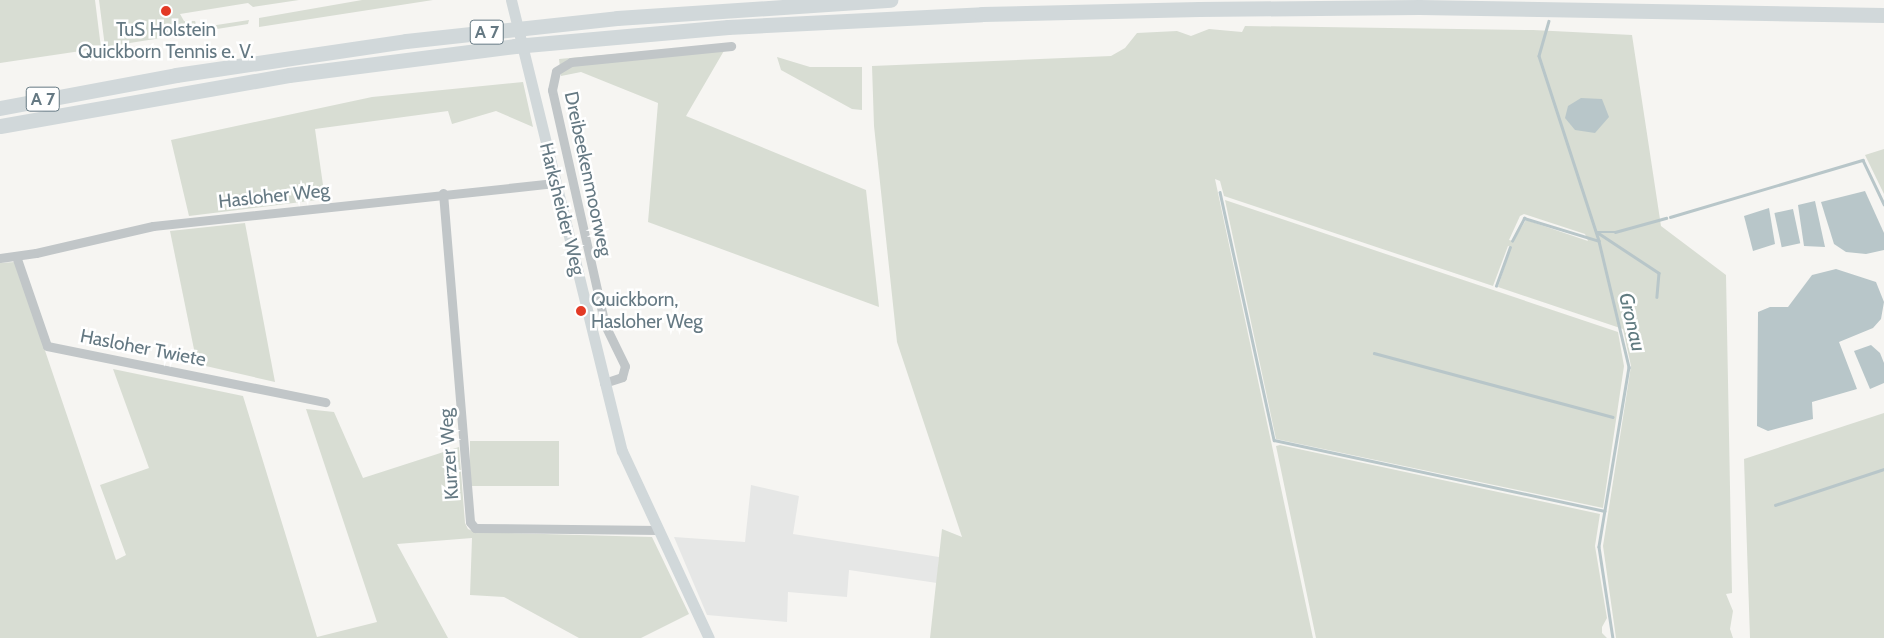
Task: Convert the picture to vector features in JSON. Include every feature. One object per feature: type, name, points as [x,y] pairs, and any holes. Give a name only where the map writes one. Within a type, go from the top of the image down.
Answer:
[{"type":"highway","name":"A 7","points":[[0,108],[176,75],[406,41],[617,18],[890,0]]},
{"type":"highway","name":"A 7","points":[[0,126],[248,80],[399,60],[618,35],[758,25],[1001,14],[1199,9],[1420,7],[1884,16]]},
{"type":"highway","points":[[0,134],[18,131],[32,120]]},
{"type":"main road","name":"Harksheider Weg","points":[[511,0],[622,451],[710,638]]},
{"type":"street","name":"Dreibeekenmoorweg","points":[[604,383],[622,377],[625,366],[605,325],[552,90],[556,71],[571,62],[731,46]]},
{"type":"street","name":"Hasloher Weg","points":[[0,258],[153,226],[443,193],[555,183]]},
{"type":"street","name":"Kurzer Weg","points":[[443,193],[470,522],[474,528],[658,530]]},
{"type":"street","name":"Hasloher Twiete","points":[[16,256],[47,346],[325,402]]},
{"type":"shaded area","points":[[0,0],[95,0],[101,48],[0,63]]},
{"type":"shaded area","points":[[99,0],[299,0],[253,7],[248,3],[180,14],[184,21],[195,21],[197,28],[249,20],[248,24],[105,47]]},
{"type":"shaded area","points":[[362,0],[433,0],[259,27],[259,18]]},
{"type":"shaded area","points":[[1245,26],[1533,30],[1632,35],[1661,226],[1726,275],[1732,593],[1726,594],[1733,611],[1730,629],[1733,638],[1616,638],[1603,546],[1631,366],[1623,329],[1498,287],[1511,247],[1508,246],[1493,286],[1224,196],[1220,181],[1215,179],[1313,638],[930,638],[942,529],[962,537],[897,342],[874,126],[872,66],[1111,56],[1125,48],[1137,33],[1177,31],[1191,36],[1209,29],[1242,32]],"holes":[[[1524,214],[1585,234],[1588,241],[1526,220],[1513,241],[1509,240],[1520,216]]]},
{"type":"shaded area","points":[[716,45],[725,49],[686,116],[866,190],[879,307],[648,222],[658,103],[581,72],[561,76],[559,59]]},
{"type":"shaded area","points":[[777,57],[810,67],[862,67],[862,110],[852,109],[781,70]]},
{"type":"shaded area","points":[[523,82],[533,127],[496,111],[452,124],[448,111],[315,129],[325,199],[189,216],[171,140],[372,97]]},
{"type":"shaded area","points":[[1581,98],[1602,99],[1609,117],[1595,133],[1575,130],[1565,118],[1568,106]]},
{"type":"shaded area","points":[[1884,149],[1884,194],[1865,155]]},
{"type":"shaded area","points":[[1865,191],[1884,233],[1884,250],[1866,254],[1846,252],[1834,244],[1821,202]]},
{"type":"shaded area","points":[[1225,200],[1618,332],[1624,366],[1603,508],[1276,439]]},
{"type":"shaded area","points":[[1815,201],[1825,247],[1804,246],[1798,205]]},
{"type":"shaded area","points":[[1769,208],[1775,244],[1753,251],[1744,216]]},
{"type":"shaded area","points":[[1793,209],[1800,243],[1782,247],[1774,213]]},
{"type":"shaded area","points":[[245,223],[275,382],[197,364],[170,231]]},
{"type":"shaded area","points":[[15,262],[116,560],[126,555],[100,485],[149,468],[113,369],[243,396],[317,637],[377,622],[306,409],[334,412],[363,478],[459,447],[465,523],[468,529],[475,532],[652,537],[689,614],[641,638],[579,638],[504,597],[470,595],[472,538],[397,544],[448,638],[0,638],[0,263]]},
{"type":"shaded area","points":[[1836,269],[1876,282],[1884,302],[1881,319],[1873,328],[1839,342],[1857,389],[1812,402],[1813,419],[1768,431],[1757,426],[1758,312],[1770,307],[1788,307],[1812,275]]},
{"type":"shaded area","points":[[1871,345],[1880,353],[1884,363],[1884,383],[1870,389],[1854,351]]},
{"type":"shaded area","points":[[1884,413],[1884,638],[1750,638],[1744,459]]},
{"type":"shaded area","points":[[470,441],[559,441],[559,486],[470,486]]},
{"type":"shaded area","points":[[1280,445],[1600,514],[1595,546],[1607,618],[1602,627],[1602,633],[1607,638],[1316,638],[1276,446]]},
{"type":"shaded area","points":[[751,485],[799,496],[793,534],[939,557],[937,583],[849,570],[847,597],[788,592],[787,622],[707,615],[674,537],[745,542]]},
{"type":"waterway","name":"Gronau","points":[[1549,21],[1539,56],[1599,241],[1629,367],[1599,547],[1613,638]]},
{"type":"waterway","points":[[1670,217],[1863,160],[1884,204]]},
{"type":"waterway","points":[[1220,192],[1274,440],[1604,511]]},
{"type":"waterway","points":[[1512,241],[1524,218],[1599,241]]},
{"type":"waterway","points":[[1598,232],[1615,232],[1666,218]]},
{"type":"waterway","points":[[1597,232],[1659,273],[1657,297]]},
{"type":"waterway","points":[[1496,286],[1510,247]]},
{"type":"waterway","points":[[1374,353],[1613,417]]},
{"type":"waterway","points":[[1775,505],[1884,469]]},
{"type":"place","name":"TuS Holstein Quickborn Tennis e. V.","points":[[166,11]]},
{"type":"place","name":"Quickborn, Hasloher Weg","points":[[581,311]]}]
